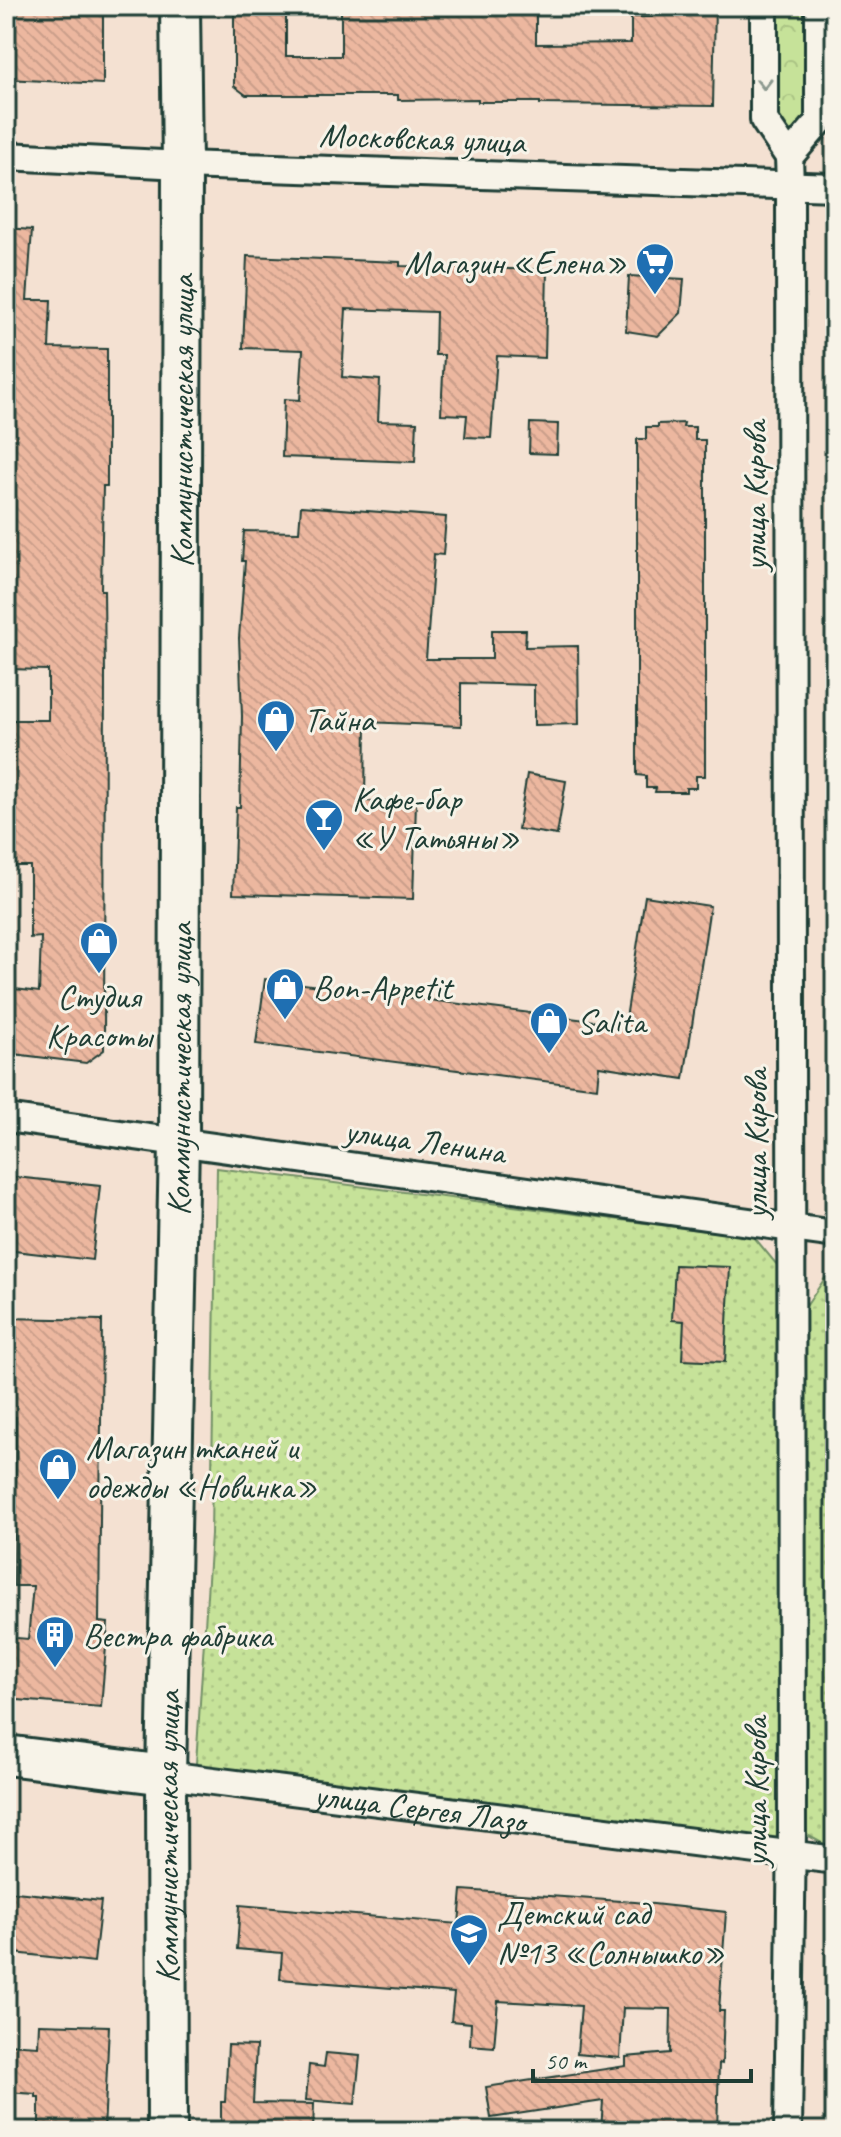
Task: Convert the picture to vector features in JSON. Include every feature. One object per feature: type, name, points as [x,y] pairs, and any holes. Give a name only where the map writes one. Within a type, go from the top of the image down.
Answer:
[{"type":"main road","name":"Коммунистическая улица","points":[[167,2131],[166,1775],[179,1143],[180,6]]},
{"type":"main road","name":"улица Сергея Лазо","points":[[6,1755],[166,1775]]},
{"type":"street","points":[[764,6],[764,120],[789,157],[819,122],[819,6]]},
{"type":"street","name":"Московская улица","points":[[6,156],[182,165],[835,187]]},
{"type":"street","name":"улица Кирова","points":[[788,2131],[792,1854],[789,157]]},
{"type":"street","name":"улица Ленина","points":[[6,1118],[835,1234]]},
{"type":"street","name":"улица Сергея Лазо","points":[[166,1775],[835,1860]]},
{"type":"green space","points":[[764,6],[819,6],[819,122],[789,157],[764,120]]},
{"type":"green space","points":[[217,1168],[754,1237],[791,1282],[792,1854],[195,1779],[211,1534]]},
{"type":"green space","points":[[825,1278],[835,1279],[835,1850],[807,1835],[801,1801],[805,1308]]},
{"type":"building","points":[[6,6],[103,6],[103,84],[6,79]]},
{"type":"building","points":[[234,6],[286,6],[286,56],[341,56],[341,6],[536,6],[536,44],[631,43],[631,17],[652,17],[652,6],[715,6],[713,106],[540,104],[478,102],[478,99],[398,100],[398,95],[246,95],[234,86]]},
{"type":"building","points":[[6,228],[32,230],[27,300],[51,300],[49,348],[107,349],[107,486],[103,486],[101,590],[104,590],[105,674],[104,1050],[86,1063],[6,1053],[6,988],[39,992],[41,937],[30,938],[30,866],[6,866],[6,720],[48,720],[48,670],[6,669]]},
{"type":"building","points":[[247,256],[400,262],[400,266],[547,270],[545,358],[497,356],[491,438],[465,437],[467,415],[441,414],[444,355],[435,355],[436,312],[346,309],[342,377],[380,380],[378,421],[417,422],[415,462],[282,457],[284,399],[300,400],[303,350],[243,348]]},
{"type":"building","name":"Магазин «Елена»","points":[[629,276],[684,279],[681,313],[658,336],[626,331]]},
{"type":"building","points":[[530,423],[558,424],[557,454],[529,453]]},
{"type":"building","points":[[684,423],[683,427],[695,427],[695,440],[705,440],[705,776],[696,776],[696,788],[686,788],[686,792],[655,792],[656,788],[646,788],[646,776],[637,775],[637,439],[646,439],[646,427]]},
{"type":"building","points":[[301,506],[446,517],[443,555],[434,554],[426,659],[492,659],[492,630],[526,630],[525,647],[578,646],[579,724],[534,725],[534,685],[461,683],[461,726],[366,722],[365,801],[416,802],[413,899],[233,894],[236,807],[240,807],[242,716],[239,638],[244,531],[299,532]]},
{"type":"building","points":[[527,774],[566,781],[557,835],[518,829]]},
{"type":"building","points":[[645,896],[710,906],[684,1079],[599,1066],[597,1088],[256,1044],[265,979],[625,1025]]},
{"type":"building","points":[[6,1176],[100,1186],[92,1260],[6,1250]]},
{"type":"building","points":[[675,1265],[730,1267],[725,1362],[682,1360],[684,1321],[672,1320]]},
{"type":"building","name":"Магазин тканей и одежды «Новинка»","points":[[6,1318],[102,1320],[99,1622],[108,1623],[101,1707],[6,1699],[6,1637],[28,1639],[33,1586],[14,1586],[16,1417],[6,1416]]},
{"type":"building","points":[[462,1890],[635,1902],[726,1912],[719,2011],[724,2011],[717,2131],[601,2131],[603,2101],[491,2118],[486,2087],[626,2066],[626,2057],[670,2053],[671,2009],[623,2008],[620,2058],[577,2054],[581,2006],[498,2001],[494,2047],[470,2045],[471,2023],[451,2021],[454,1993],[280,1979],[282,1953],[237,1949],[240,1905],[459,1924]]},
{"type":"building","points":[[6,1891],[101,1901],[94,1962],[6,1952]]},
{"type":"building","points":[[39,2024],[109,2026],[104,2131],[39,2131],[39,2097],[36,2094],[6,2092],[6,2044],[38,2046]]},
{"type":"building","points":[[228,2045],[256,2046],[253,2103],[314,2104],[313,2131],[221,2131]]},
{"type":"building","points":[[326,2053],[360,2056],[355,2104],[306,2100],[309,2065],[324,2067]]},
{"type":"place","name":"Магазин «Елена»","points":[[655,296]]},
{"type":"place","name":"Тайна","points":[[276,753]]},
{"type":"place","name":"Кафе-бар «У Татьяны»","points":[[324,852]]},
{"type":"place","name":"Студия Красоты","points":[[99,975]]},
{"type":"place","name":"Bon-Appetit","points":[[285,1021]]},
{"type":"place","name":"Salita","points":[[549,1055]]},
{"type":"place","name":"Магазин тканей и одежды «Новинка»","points":[[58,1501]]},
{"type":"place","name":"Вестра фабрика","points":[[55,1669]]},
{"type":"place","name":"Детский сад №13 «Солнышко»","points":[[469,1967]]}]
